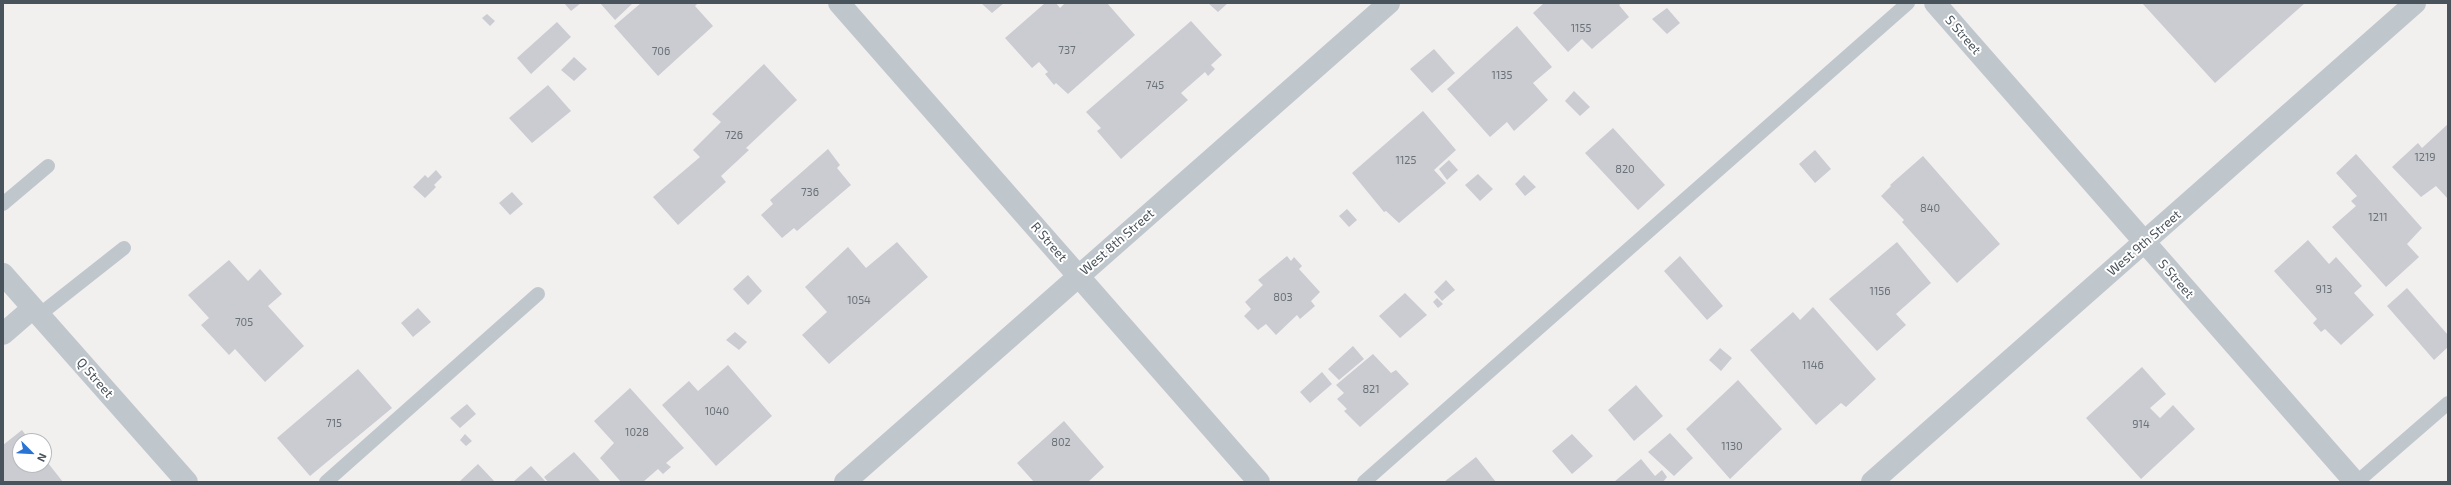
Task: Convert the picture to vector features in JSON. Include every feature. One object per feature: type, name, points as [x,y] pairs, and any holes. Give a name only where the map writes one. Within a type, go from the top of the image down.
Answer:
[{"type":"street","name":"R Street","points":[[839,3],[1259,482]]},
{"type":"street","name":"West 8th Street","points":[[845,482],[1390,3]]},
{"type":"street","name":"S Street","points":[[1935,3],[2356,482]]},
{"type":"street","name":"West 9th Street","points":[[1872,482],[2415,3]]},
{"type":"street","name":"Q Street","points":[[3,274],[187,482]]},
{"type":"street","points":[[3,334],[36,312]]},
{"type":"lane","points":[[1364,482],[1908,3]]},
{"type":"lane","points":[[3,204],[48,166]]},
{"type":"lane","points":[[36,312],[124,248]]},
{"type":"lane","points":[[326,482],[538,294]]},
{"type":"lane","points":[[2356,482],[2448,403]]},
{"type":"building","points":[[564,3],[581,3],[571,11]]},
{"type":"building","points":[[600,3],[633,3],[615,20]]},
{"type":"building","points":[[641,3],[698,3],[695,6],[713,26],[658,76],[614,26]]},
{"type":"building","points":[[981,3],[1004,3],[992,13]]},
{"type":"building","points":[[1045,3],[1056,3],[1060,8],[1065,3],[1107,3],[1135,35],[1068,94],[1056,83],[1054,85],[1045,74],[1048,72],[1039,62],[1032,68],[1005,38]]},
{"type":"building","points":[[1208,3],[1228,3],[1218,12]]},
{"type":"building","points":[[1544,3],[1622,3],[1619,5],[1629,17],[1592,49],[1582,39],[1568,52],[1533,13]]},
{"type":"building","points":[[2142,3],[2305,3],[2215,83]]},
{"type":"building","points":[[1667,8],[1680,23],[1667,34],[1652,19]]},
{"type":"building","points":[[487,14],[495,21],[490,26],[482,18]]},
{"type":"building","points":[[1191,21],[1222,55],[1211,65],[1215,69],[1208,76],[1205,72],[1181,93],[1188,100],[1121,159],[1097,131],[1101,128],[1086,112]]},
{"type":"building","points":[[557,22],[571,37],[531,74],[517,58]]},
{"type":"building","points":[[1517,26],[1552,67],[1533,83],[1548,100],[1514,131],[1507,122],[1490,137],[1447,89]]},
{"type":"building","points":[[1434,49],[1455,73],[1432,93],[1410,69]]},
{"type":"building","points":[[574,57],[587,69],[574,81],[561,70]]},
{"type":"building","points":[[764,64],[797,100],[746,148],[749,150],[721,176],[726,182],[678,225],[653,197],[700,157],[693,150],[721,122],[712,114]]},
{"type":"building","points":[[548,85],[571,111],[532,143],[509,118]]},
{"type":"building","points":[[1574,91],[1590,107],[1580,116],[1565,101]]},
{"type":"building","points":[[1423,111],[1456,150],[1434,170],[1446,183],[1399,223],[1386,211],[1384,212],[1352,173]]},
{"type":"building","points":[[2448,124],[2448,199],[2436,186],[2421,197],[2392,167],[2418,143],[2422,148]]},
{"type":"building","points":[[1613,128],[1665,185],[1638,210],[1585,153]]},
{"type":"building","points":[[828,149],[840,165],[837,168],[851,185],[797,231],[794,228],[782,238],[761,215],[773,204],[770,200]]},
{"type":"building","points":[[1815,150],[1831,169],[1815,183],[1799,164]]},
{"type":"building","points":[[2356,154],[2422,228],[2407,244],[2419,257],[2386,287],[2332,227],[2356,206],[2351,201],[2357,196],[2336,173]]},
{"type":"building","points":[[1923,156],[2000,244],[1957,283],[1902,222],[1904,220],[1881,196],[1891,186],[1890,185]]},
{"type":"building","points":[[1449,160],[1458,170],[1447,180],[1439,169]]},
{"type":"building","points":[[436,170],[442,177],[434,185],[436,187],[425,198],[413,187],[425,175],[428,178]]},
{"type":"building","points":[[1478,174],[1493,189],[1480,201],[1465,185]]},
{"type":"building","points":[[1524,175],[1536,187],[1525,196],[1515,184]]},
{"type":"building","points":[[512,192],[523,204],[510,215],[499,203]]},
{"type":"building","points":[[1347,209],[1357,220],[1349,227],[1339,216]]},
{"type":"building","points":[[2308,240],[2329,264],[2336,257],[2362,286],[2354,293],[2374,315],[2341,345],[2325,329],[2321,332],[2313,323],[2317,319],[2274,271]]},
{"type":"building","points":[[897,242],[928,277],[829,364],[802,335],[827,312],[805,287],[848,247],[866,268]]},
{"type":"building","points":[[1897,242],[1931,283],[1896,314],[1906,325],[1877,351],[1829,299]]},
{"type":"building","points":[[1287,256],[1291,261],[1294,257],[1302,266],[1299,269],[1320,292],[1311,301],[1315,306],[1300,319],[1297,315],[1276,335],[1266,324],[1258,330],[1244,316],[1251,309],[1245,302],[1263,285],[1258,280]]},
{"type":"building","points":[[1680,256],[1723,306],[1707,320],[1664,271]]},
{"type":"building","points":[[229,260],[248,281],[260,269],[282,294],[268,306],[304,346],[265,382],[235,349],[229,355],[201,325],[209,318],[188,295]]},
{"type":"building","points":[[748,275],[762,291],[748,305],[733,289]]},
{"type":"building","points":[[1446,280],[1455,290],[1442,301],[1434,292]]},
{"type":"building","points":[[2407,288],[2448,335],[2448,347],[2434,360],[2387,306]]},
{"type":"building","points":[[1405,293],[1427,315],[1400,338],[1379,316]]},
{"type":"building","points":[[1437,298],[1443,304],[1438,308],[1433,302]]},
{"type":"building","points":[[1813,307],[1876,379],[1846,407],[1841,403],[1816,425],[1750,350],[1793,312],[1800,320]]},
{"type":"building","points":[[418,308],[431,322],[413,337],[401,323]]},
{"type":"building","points":[[735,332],[747,342],[739,350],[726,340]]},
{"type":"building","points":[[1353,346],[1364,359],[1339,380],[1328,369]]},
{"type":"building","points":[[1720,348],[1732,358],[1721,371],[1709,360]]},
{"type":"building","points":[[1373,354],[1391,373],[1396,370],[1409,384],[1360,427],[1344,411],[1347,409],[1337,399],[1344,393],[1336,385]]},
{"type":"building","points":[[728,365],[772,416],[716,466],[662,405],[689,381],[698,391]]},
{"type":"building","points":[[2142,367],[2166,394],[2150,408],[2160,418],[2173,405],[2195,429],[2141,479],[2086,418]]},
{"type":"building","points":[[358,369],[392,408],[310,476],[277,438]]},
{"type":"building","points":[[1322,372],[1332,384],[1310,403],[1300,392]]},
{"type":"building","points":[[1738,380],[1782,429],[1730,479],[1686,429]]},
{"type":"building","points":[[1636,385],[1663,416],[1634,441],[1608,410]]},
{"type":"building","points":[[630,388],[684,448],[666,463],[671,467],[663,474],[658,469],[643,482],[621,482],[600,458],[614,443],[594,421]]},
{"type":"building","points":[[467,404],[476,414],[460,428],[450,418]]},
{"type":"building","points":[[1064,421],[1104,467],[1088,482],[1034,482],[1017,463]]},
{"type":"building","points":[[1670,433],[1693,458],[1674,476],[1648,452]]},
{"type":"building","points":[[465,434],[472,441],[466,446],[460,440]]},
{"type":"building","points":[[1572,434],[1593,456],[1572,474],[1552,451]]},
{"type":"building","points":[[12,438],[12,473],[52,473],[52,468],[63,482],[3,482],[3,445]]},
{"type":"building","points":[[574,452],[601,482],[548,482],[544,477]]},
{"type":"building","points":[[1476,457],[1496,482],[1444,482]]},
{"type":"building","points":[[1641,459],[1655,476],[1662,470],[1667,477],[1663,482],[1614,482]]},
{"type":"building","points":[[478,464],[495,482],[459,482]]},
{"type":"building","points":[[531,466],[546,482],[513,482]]}]
